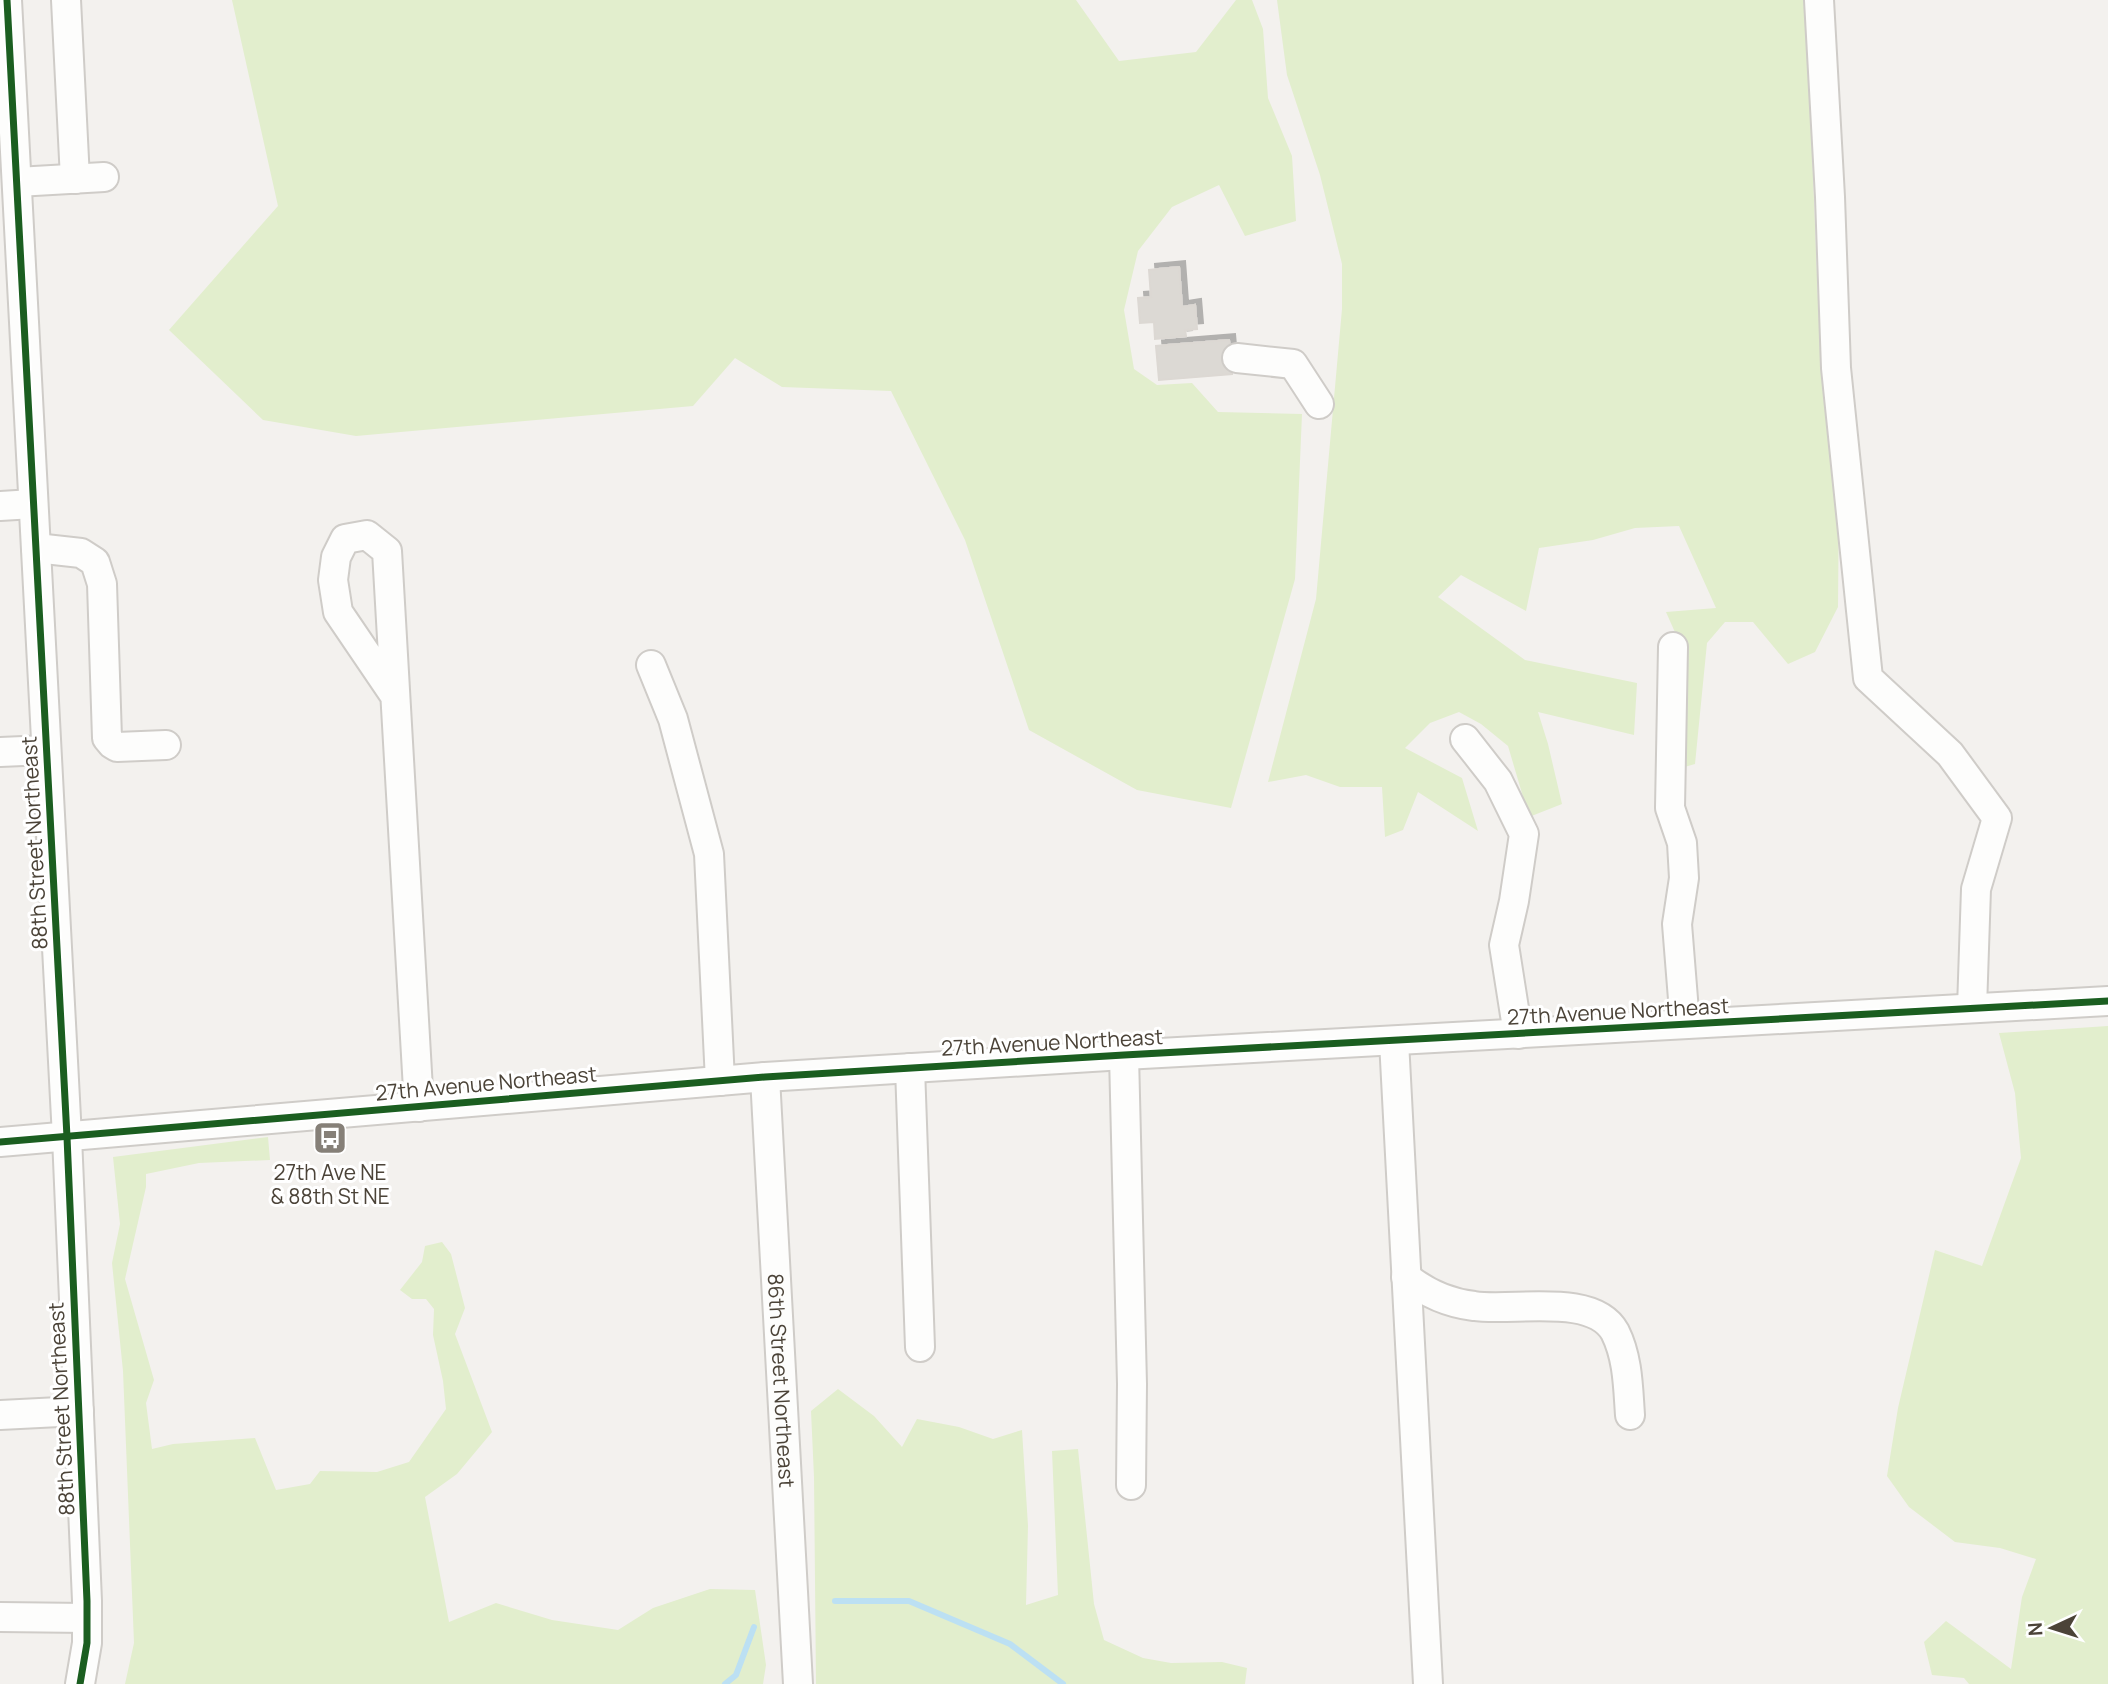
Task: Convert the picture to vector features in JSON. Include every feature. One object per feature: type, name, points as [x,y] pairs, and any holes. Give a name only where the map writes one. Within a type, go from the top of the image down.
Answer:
[{"type":"street","name":"88th Street Northeast","points":[[7,0],[79,1411],[87,1618],[80,1684]]},
{"type":"street","points":[[66,0],[75,179]]},
{"type":"street","points":[[1819,0],[1836,368],[1868,678],[1950,754],[1997,818],[1976,889],[1972,1008]]},
{"type":"street","points":[[17,183],[104,177]]},
{"type":"street","points":[[1237,358],[1293,364],[1319,404]]},
{"type":"street","points":[[0,506],[33,504]]},
{"type":"street","points":[[395,696],[338,612],[333,580],[336,557],[345,539],[367,535],[387,551],[419,1107]]},
{"type":"street","points":[[36,548],[81,553],[95,562],[103,584],[107,738],[117,747],[166,745]]},
{"type":"street","points":[[1673,647],[1670,808],[1682,843],[1684,878],[1677,924],[1685,1024]]},
{"type":"street","points":[[651,665],[673,719],[709,854],[720,1081]]},
{"type":"street","points":[[1465,739],[1498,781],[1524,834],[1504,945],[1518,1034]]},
{"type":"street","points":[[0,752],[46,750]]},
{"type":"street","name":"27th Avenue Northeast","points":[[0,1142],[765,1077],[2108,1001]]},
{"type":"street","points":[[1394,1041],[1428,1684]]},
{"type":"street","points":[[1124,1055],[1132,1384],[1131,1485]]},
{"type":"street","points":[[909,1068],[920,1347]]},
{"type":"street","name":"86th Street Northeast","points":[[765,1077],[799,1684]]},
{"type":"street","points":[[1406,1277],[1420,1288],[1450,1302],[1476,1307],[1565,1306],[1593,1312],[1614,1329],[1625,1357],[1630,1415]]},
{"type":"street","points":[[0,1415],[79,1411]]},
{"type":"street","points":[[0,1617],[87,1618]]},
{"type":"green space","points":[[232,0],[1076,0],[1119,61],[1196,52],[1236,0],[1252,0],[1263,29],[1268,98],[1292,156],[1296,221],[1245,236],[1219,185],[1172,207],[1138,251],[1124,310],[1134,369],[1157,385],[1192,383],[1218,412],[1302,414],[1295,579],[1231,808],[1137,790],[1029,730],[965,540],[891,391],[782,387],[735,358],[693,406],[356,436],[263,420],[169,330],[278,206]]},
{"type":"green space","points":[[1277,0],[1806,0],[1818,300],[1839,491],[1838,607],[1815,652],[1788,664],[1753,622],[1725,622],[1707,643],[1695,764],[1681,768],[1678,639],[1666,612],[1716,608],[1679,526],[1635,528],[1593,540],[1539,548],[1526,611],[1461,575],[1438,597],[1525,660],[1637,683],[1634,735],[1538,712],[1562,804],[1529,817],[1508,746],[1481,724],[1459,712],[1430,723],[1405,748],[1462,778],[1478,831],[1418,792],[1403,830],[1385,837],[1382,787],[1340,787],[1306,775],[1268,782],[1316,599],[1342,309],[1342,264],[1320,175],[1287,75]]},
{"type":"green space","points":[[2108,1026],[2108,1684],[1969,1684],[1964,1678],[1932,1675],[1924,1642],[1946,1621],[2011,1669],[2022,1597],[2036,1559],[2000,1548],[1955,1542],[1909,1507],[1887,1476],[1898,1408],[1935,1250],[1982,1266],[2021,1158],[2015,1093],[1999,1033]]},
{"type":"green space","points":[[268,1137],[270,1160],[199,1163],[146,1174],[146,1187],[125,1279],[154,1380],[146,1403],[152,1449],[173,1444],[255,1438],[276,1490],[310,1484],[320,1471],[377,1472],[409,1462],[446,1409],[433,1335],[434,1309],[426,1299],[412,1299],[400,1290],[422,1262],[425,1246],[442,1242],[451,1254],[465,1308],[455,1334],[492,1432],[457,1474],[425,1497],[449,1622],[496,1603],[552,1620],[618,1630],[653,1608],[710,1589],[755,1590],[766,1665],[763,1684],[125,1684],[134,1643],[123,1371],[112,1263],[120,1224],[113,1157]]},
{"type":"green space","points":[[838,1389],[874,1416],[902,1447],[917,1419],[959,1427],[993,1439],[1022,1430],[1028,1526],[1026,1605],[1058,1595],[1052,1451],[1078,1449],[1094,1604],[1104,1640],[1143,1658],[1171,1663],[1222,1662],[1247,1668],[1245,1684],[816,1684],[811,1411]]},
{"type":"building","points":[[1179,267],[1182,307],[1195,305],[1197,329],[1185,330],[1186,336],[1155,339],[1154,322],[1140,323],[1138,298],[1151,297],[1149,270]]},
{"type":"building","points":[[1229,340],[1232,374],[1159,380],[1156,346]]},
{"type":"waterway","points":[[835,1601],[909,1601],[1010,1644],[1063,1684]]},
{"type":"waterway","points":[[725,1684],[736,1675],[754,1627]]},
{"type":"cycle path","points":[[7,0],[67,1137],[87,1601],[87,1643],[80,1684]]},
{"type":"cycle path","points":[[0,1142],[765,1077],[2108,1001]]},
{"type":"place","name":"27th Ave NE & 88th St NE","points":[[330,1138]]}]
